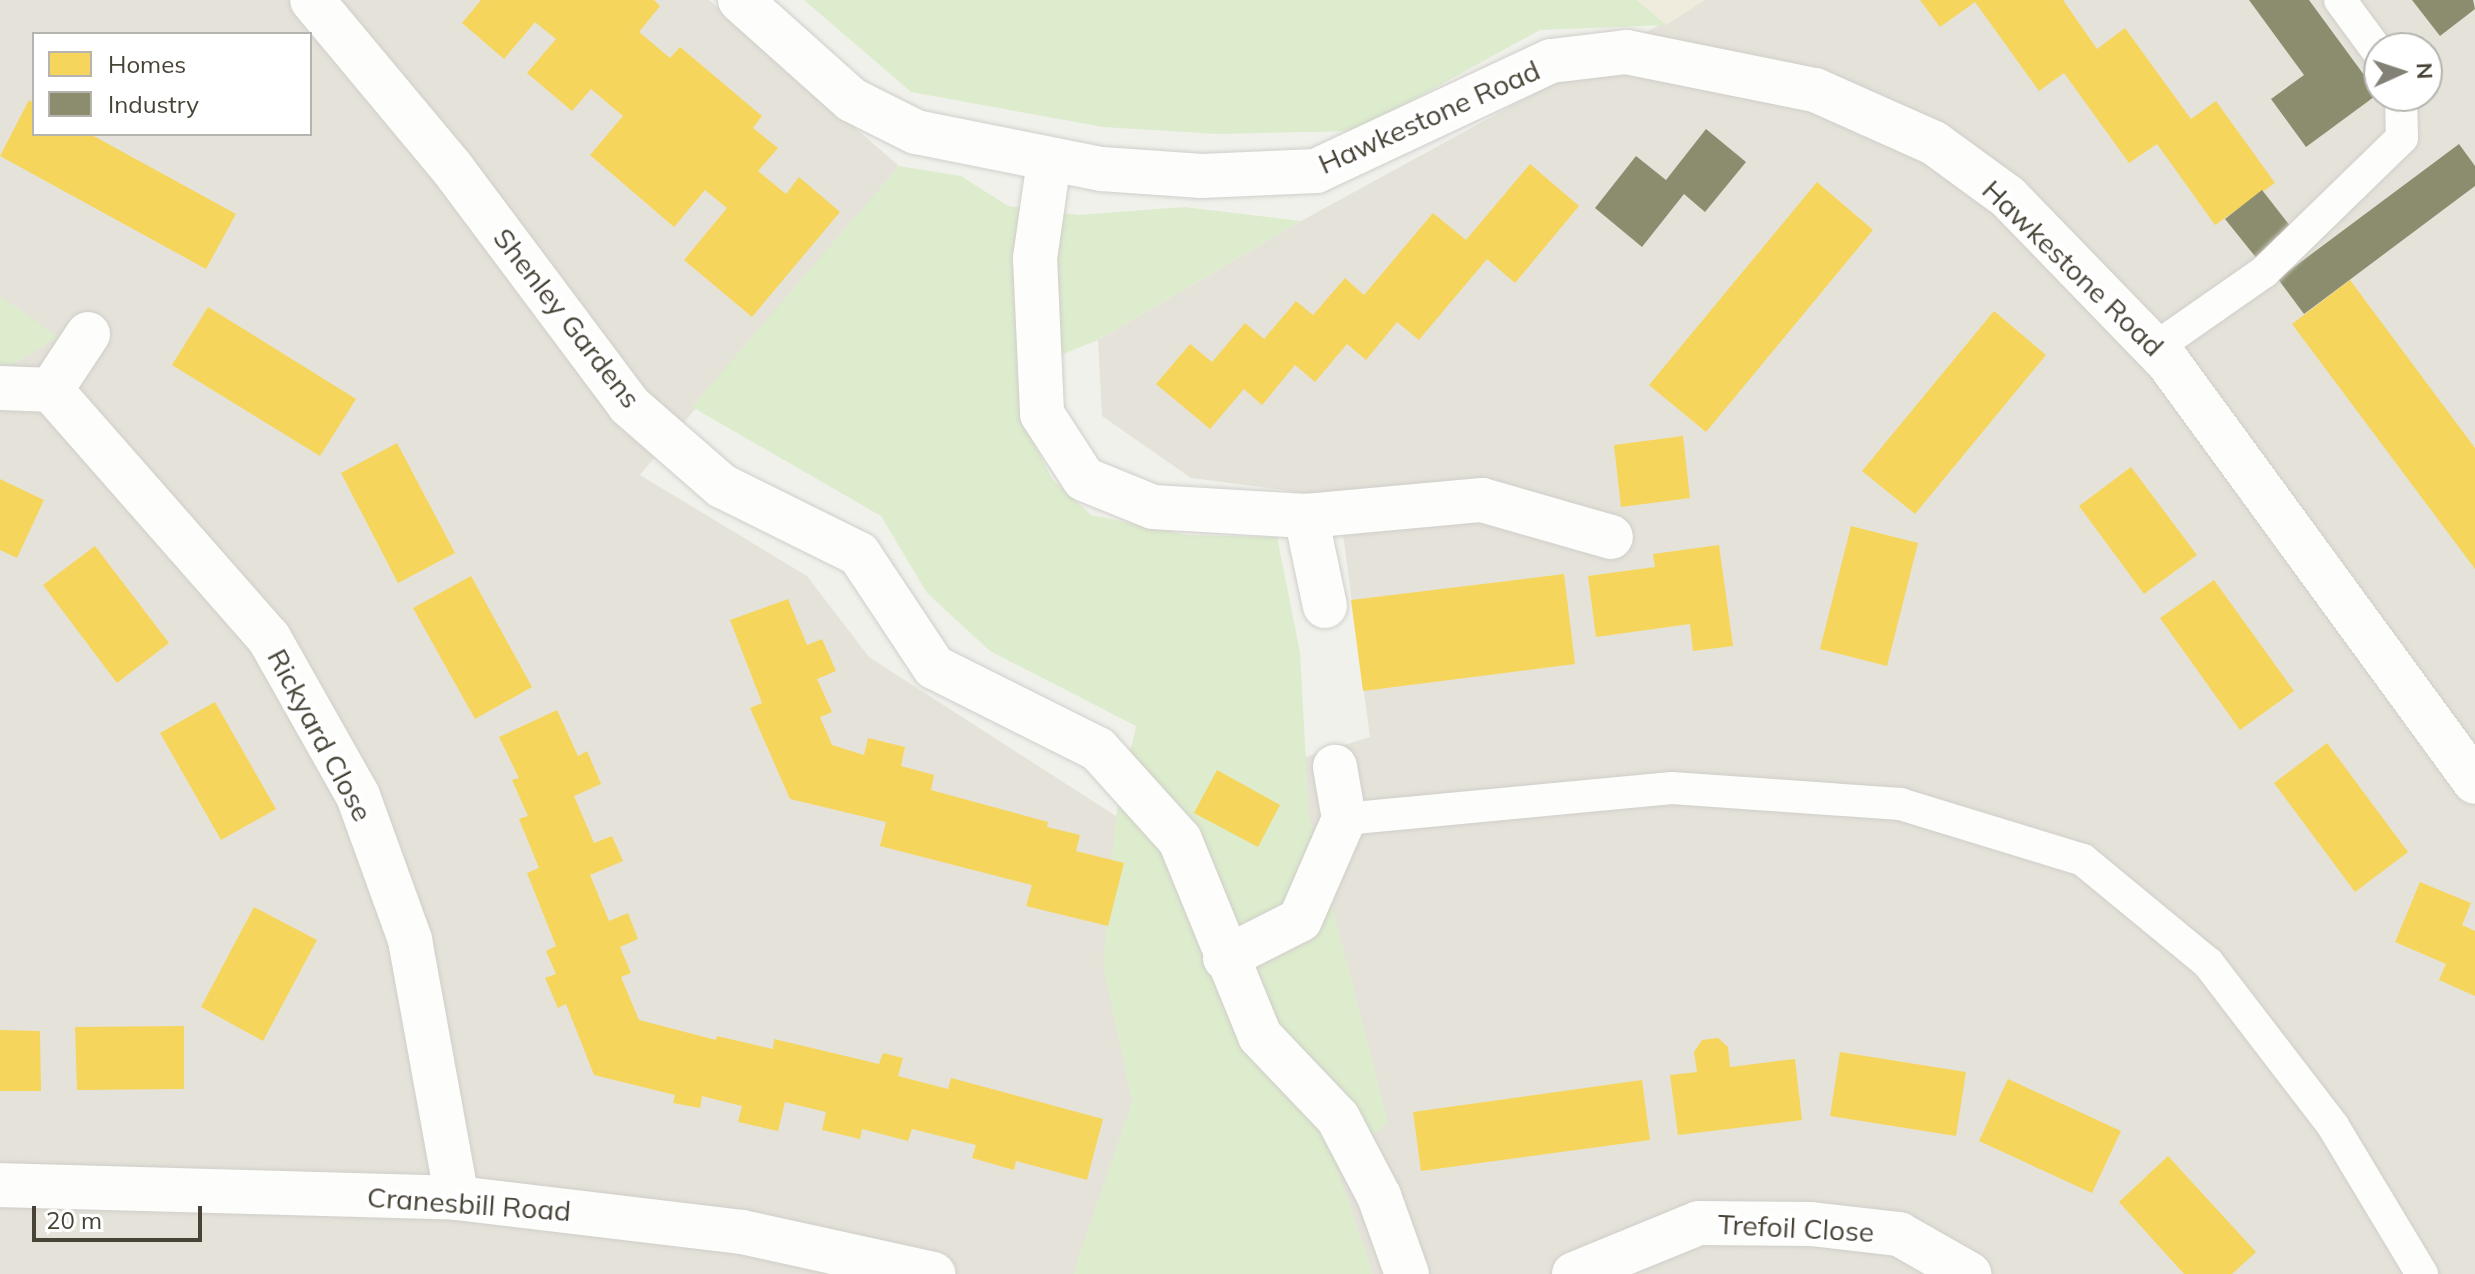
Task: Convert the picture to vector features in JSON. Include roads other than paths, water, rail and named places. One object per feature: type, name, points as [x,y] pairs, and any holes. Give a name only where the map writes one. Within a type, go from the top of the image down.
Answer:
[{"type":"street","name":"Shenley Gardens","points":[[312,0],[452,168],[629,405],[722,486],[859,554],[934,667],[1098,749],[1180,840],[1225,958],[1260,1036],[1338,1118],[1379,1196],[1407,1274]]},
{"type":"street","name":"Hawkestone Road","points":[[740,0],[852,100],[916,132],[1049,161],[1202,176],[1316,171],[1551,61],[1626,52],[1815,90],[1934,143],[2008,197],[2155,348],[2467,756]]},
{"type":"street","points":[[1049,161],[1035,258],[1042,414],[1084,479],[1153,507],[1306,516],[1482,500],[1611,537]]},
{"type":"street","points":[[0,388],[51,390],[88,334]]},
{"type":"street","name":"Rickyard Close","points":[[51,390],[269,638],[358,796],[410,940],[457,1198]]},
{"type":"street","points":[[1306,516],[1325,606]]},
{"type":"street","points":[[1225,958],[1300,920],[1344,819],[1335,767]]},
{"type":"street","name":"Cranesbill Road","points":[[0,1185],[457,1198],[742,1232],[933,1274]]},
{"type":"street","name":"Trefoil Close","points":[[1574,1274],[1699,1223],[1811,1224],[1899,1234],[1969,1274]]},
{"type":"lane","points":[[2340,0],[2364,32]]},
{"type":"lane","points":[[2155,348],[2264,272],[2402,138],[2401,112]]},
{"type":"lane","points":[[1344,819],[1672,788],[1900,804],[2083,860],[2208,963],[2333,1126],[2422,1274]]}]
